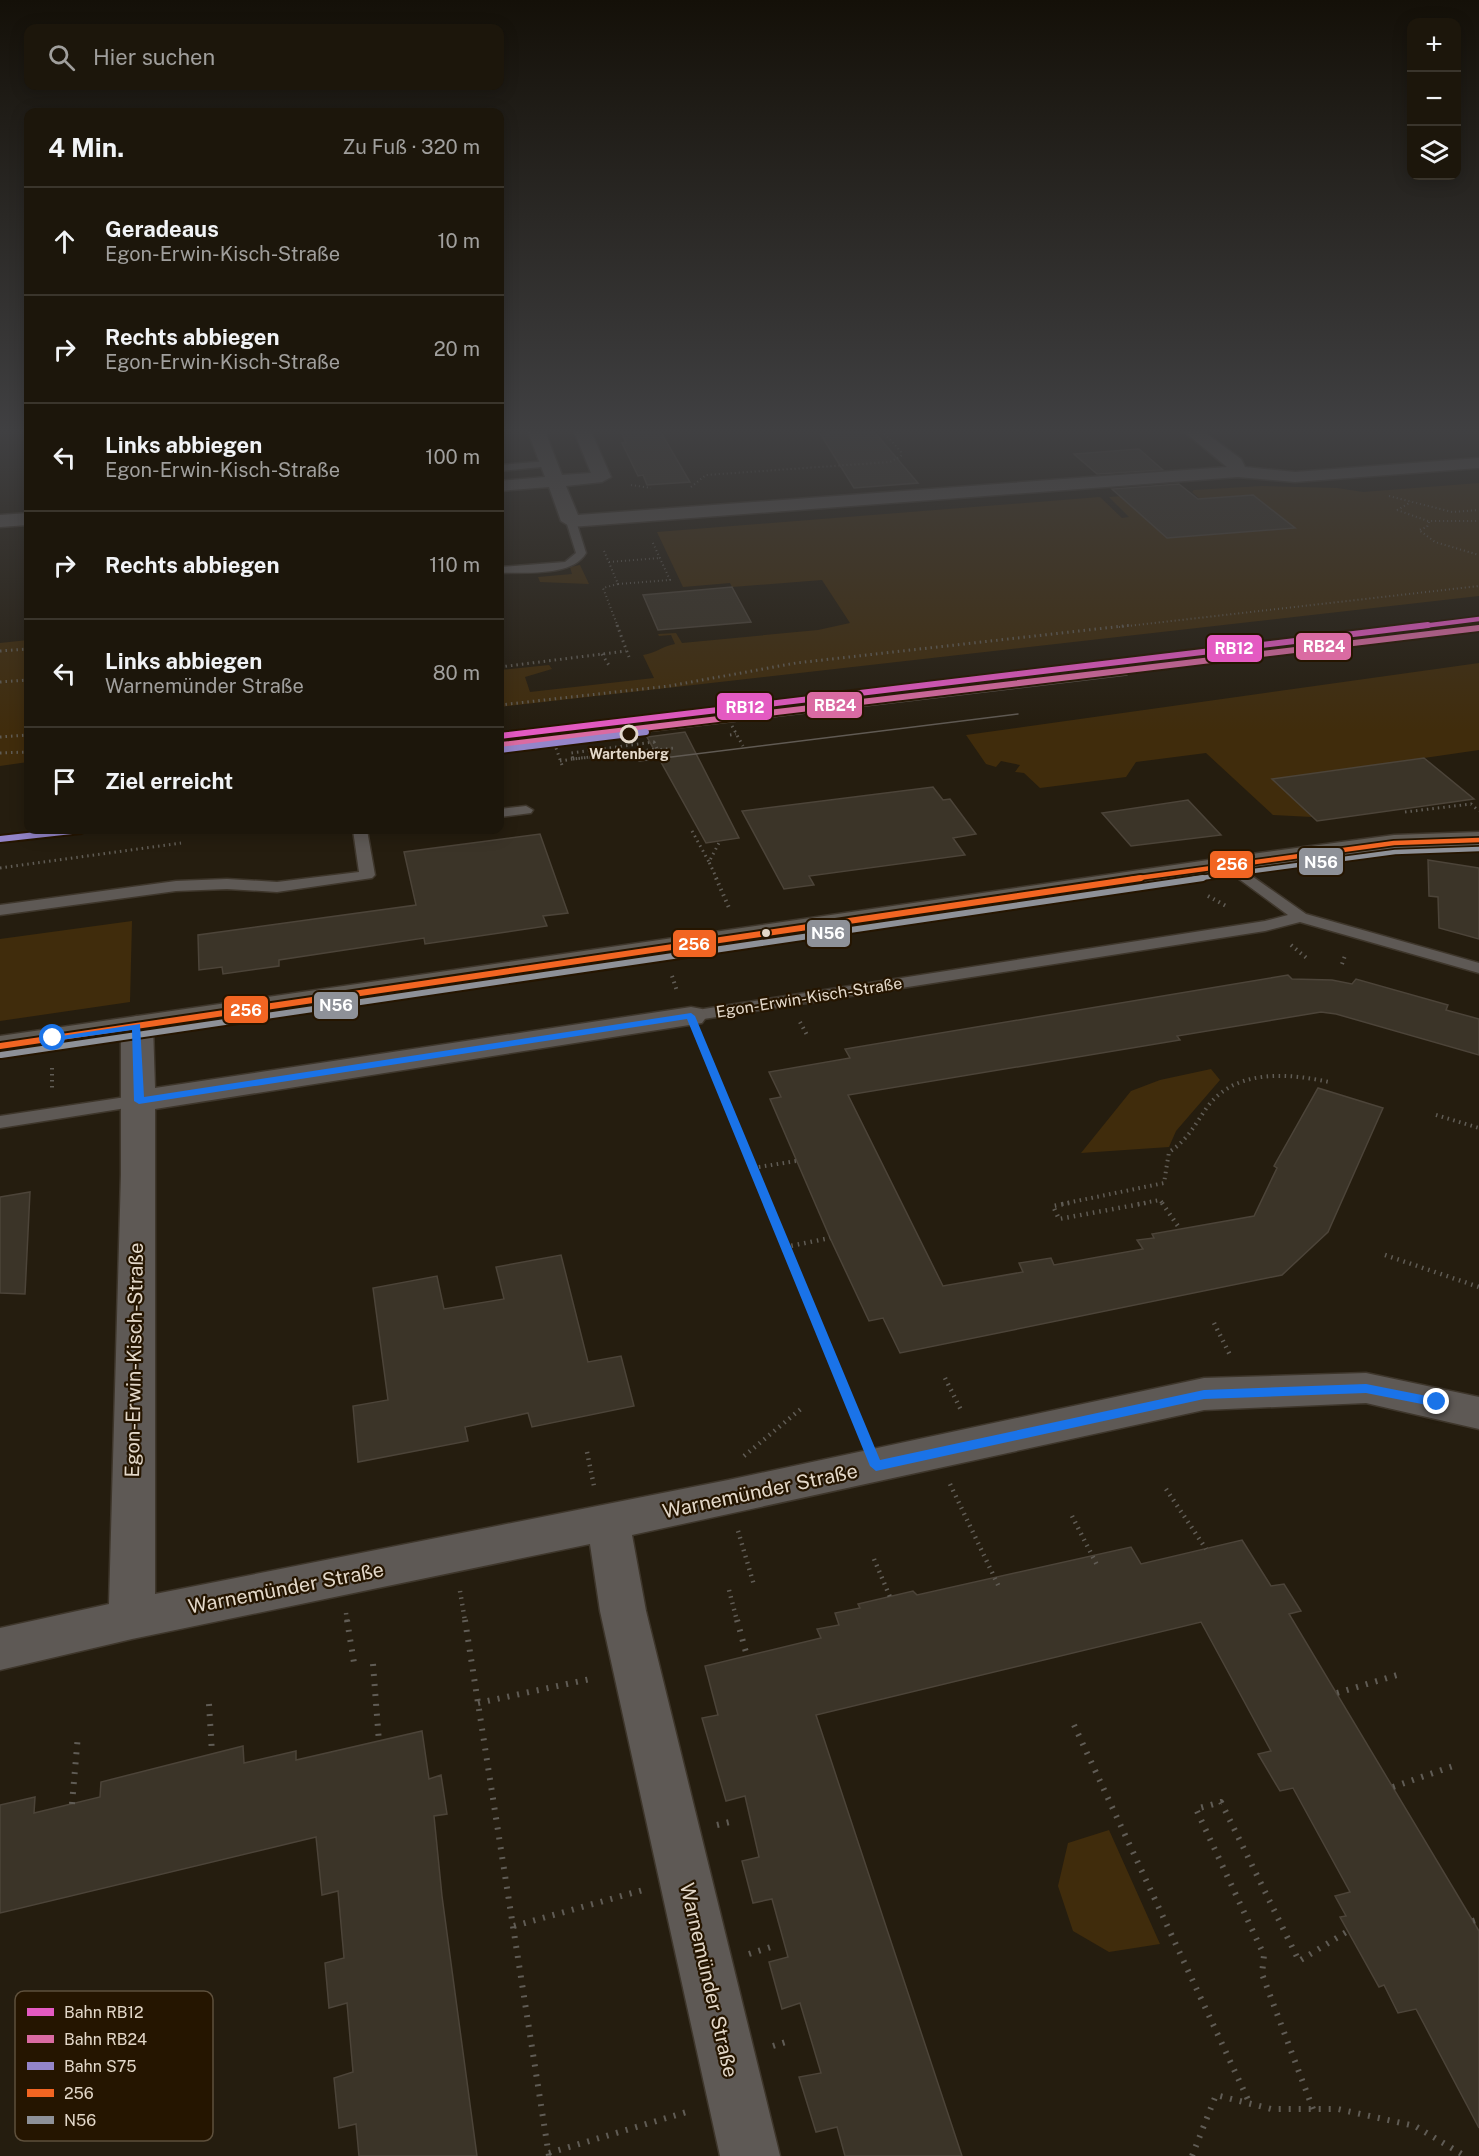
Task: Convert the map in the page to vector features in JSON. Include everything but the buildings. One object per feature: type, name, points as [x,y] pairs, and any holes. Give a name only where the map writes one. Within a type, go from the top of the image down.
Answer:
[{"type":"street","points":[[0,1046],[1229,865],[1406,842],[1479,840]]},
{"type":"street","name":"Egon-Erwin-Kisch-Straße","points":[[139,1101],[691,1016]]},
{"type":"street","name":"Egon-Erwin-Kisch-Straße","points":[[132,1619],[131,1518],[139,1101],[137,1026]]},
{"type":"street","name":"Warnemünder Straße","points":[[0,1649],[132,1619],[728,1498],[1204,1394],[1366,1388],[1479,1413]]},
{"type":"street","name":"Warnemünder Straße","points":[[608,1522],[623,1611],[750,2156]]},
{"type":"lane","points":[[504,570],[567,565],[576,561],[581,553],[574,530]]},
{"type":"lane","points":[[504,813],[526,810]]},
{"type":"lane","points":[[0,910],[176,886],[227,884],[277,887],[367,876],[361,834]]},
{"type":"lane","points":[[1229,865],[1300,917],[1479,968]]},
{"type":"lane","name":"Egon-Erwin-Kisch-Straße","points":[[691,1016],[1265,926],[1300,917]]},
{"type":"lane","name":"Egon-Erwin-Kisch-Straße","points":[[0,1122],[139,1101]]},
{"type":"path","points":[[629,657],[603,588],[618,584],[670,580],[647,530]]},
{"type":"path","points":[[1420,530],[1436,542],[1479,555]]},
{"type":"path","points":[[581,553],[604,551],[618,584]]},
{"type":"path","points":[[609,562],[660,558]]},
{"type":"path","points":[[504,705],[669,686],[796,663],[1479,586]]},
{"type":"path","points":[[0,651],[24,649]]},
{"type":"path","points":[[504,666],[626,651]]},
{"type":"path","points":[[602,654],[610,667]]},
{"type":"path","points":[[0,682],[24,680]]},
{"type":"path","points":[[732,726],[743,746]]},
{"type":"path","points":[[730,735],[736,734]]},
{"type":"path","points":[[0,737],[24,735]]},
{"type":"path","points":[[560,761],[571,759],[582,758],[592,757],[657,748],[654,742],[571,753],[573,760],[674,748]]},
{"type":"path","points":[[555,748],[563,768]]},
{"type":"path","points":[[0,753],[24,752]]},
{"type":"path","points":[[692,831],[709,862],[732,914]]},
{"type":"path","points":[[709,862],[720,841]]},
{"type":"path","points":[[0,868],[181,843]]},
{"type":"path","points":[[671,974],[675,985]]},
{"type":"path","points":[[691,1016],[876,1466]]},
{"type":"path","points":[[1180,1229],[1160,1200],[1059,1220],[1053,1206],[1164,1183],[1169,1152],[1186,1140],[1201,1115],[1221,1092],[1248,1080],[1299,1075],[1329,1083]]},
{"type":"path","points":[[1436,1114],[1479,1128]]},
{"type":"path","points":[[752,1168],[796,1161]]},
{"type":"path","points":[[785,1247],[830,1238]]},
{"type":"path","points":[[1384,1255],[1479,1287]]},
{"type":"path","points":[[754,1585],[721,1475],[802,1408]]},
{"type":"path","points":[[935,1454],[999,1587]]},
{"type":"path","points":[[1166,1489],[1206,1549]]},
{"type":"path","points":[[1072,1516],[1097,1566]]},
{"type":"path","points":[[454,1554],[549,2154],[694,2109]]},
{"type":"path","points":[[874,1559],[890,1597]]},
{"type":"path","points":[[339,1577],[355,1669]]},
{"type":"path","points":[[729,1590],[747,1656]]},
{"type":"path","points":[[373,1664],[379,1742]]},
{"type":"path","points":[[1337,1693],[1397,1675]]},
{"type":"path","points":[[478,1702],[608,1676]]},
{"type":"path","points":[[209,1704],[212,1753]]},
{"type":"path","points":[[1074,1725],[1250,2104]]},
{"type":"path","points":[[72,1804],[78,1735]]},
{"type":"path","points":[[1394,1787],[1456,1765]]},
{"type":"path","points":[[1312,2109],[1262,1974],[1264,1954],[1197,1809],[1221,1802],[1299,1961],[1348,1931]]},
{"type":"path","points":[[514,1926],[655,1887]]},
{"type":"path","points":[[1192,2156],[1215,2095],[1270,2109],[1338,2109],[1415,2126],[1465,2156]]},
{"type":"shaded area","points":[[687,530],[1158,530],[1167,538],[1274,530],[1479,530],[1479,596],[504,707],[504,670],[549,665],[552,669],[525,677],[530,692],[654,678],[643,655],[675,644],[671,635],[659,636],[658,634],[676,633],[682,643],[818,630],[850,623],[822,580],[732,587],[730,583],[683,587],[657,532]]},
{"type":"shaded area","points":[[580,565],[589,584],[540,582],[538,577],[572,574],[570,567]]},
{"type":"shaded area","points":[[24,640],[24,763],[0,766],[0,643]]},
{"type":"shaded area","points":[[1479,663],[1479,750],[1273,780],[1312,817],[1273,815],[1206,753],[1136,762],[1126,777],[1040,788],[1024,773],[1015,772],[1020,765],[1001,761],[996,767],[986,764],[966,735]]},
{"type":"shaded area","points":[[132,921],[130,1002],[0,1021],[0,939]]},
{"type":"shaded area","points":[[1211,1069],[1220,1080],[1176,1131],[1169,1147],[1081,1153],[1131,1091],[1160,1080]]},
{"type":"shaded area","points":[[1109,1830],[1160,1944],[1109,1952],[1073,1931],[1058,1886],[1068,1843]]},
{"type":"tram line","points":[[646,732],[1127,675]]},
{"type":"tram line","points":[[639,761],[1018,714]]},
{"type":"rail line","name":"RB12","points":[[504,736],[1479,619]]},
{"type":"rail line","name":"RB24","points":[[504,745],[1479,628]]},
{"type":"rail line","name":"S75","points":[[504,750],[646,732]]},
{"type":"rail line","name":"S75","points":[[0,839],[45,834]]},
{"type":"transit line","name":"256","points":[[0,1046],[1229,865],[1394,843],[1479,840]]},
{"type":"transit line","name":"N56","points":[[1,1055],[1230,874],[1395,852],[1479,849]]},
{"type":"place","name":"Wartenberg","points":[[629,734]]},
{"type":"route","points":[[53,1038],[137,1026],[139,1101],[691,1016],[876,1466],[1204,1394],[1366,1388],[1437,1402]]}]
